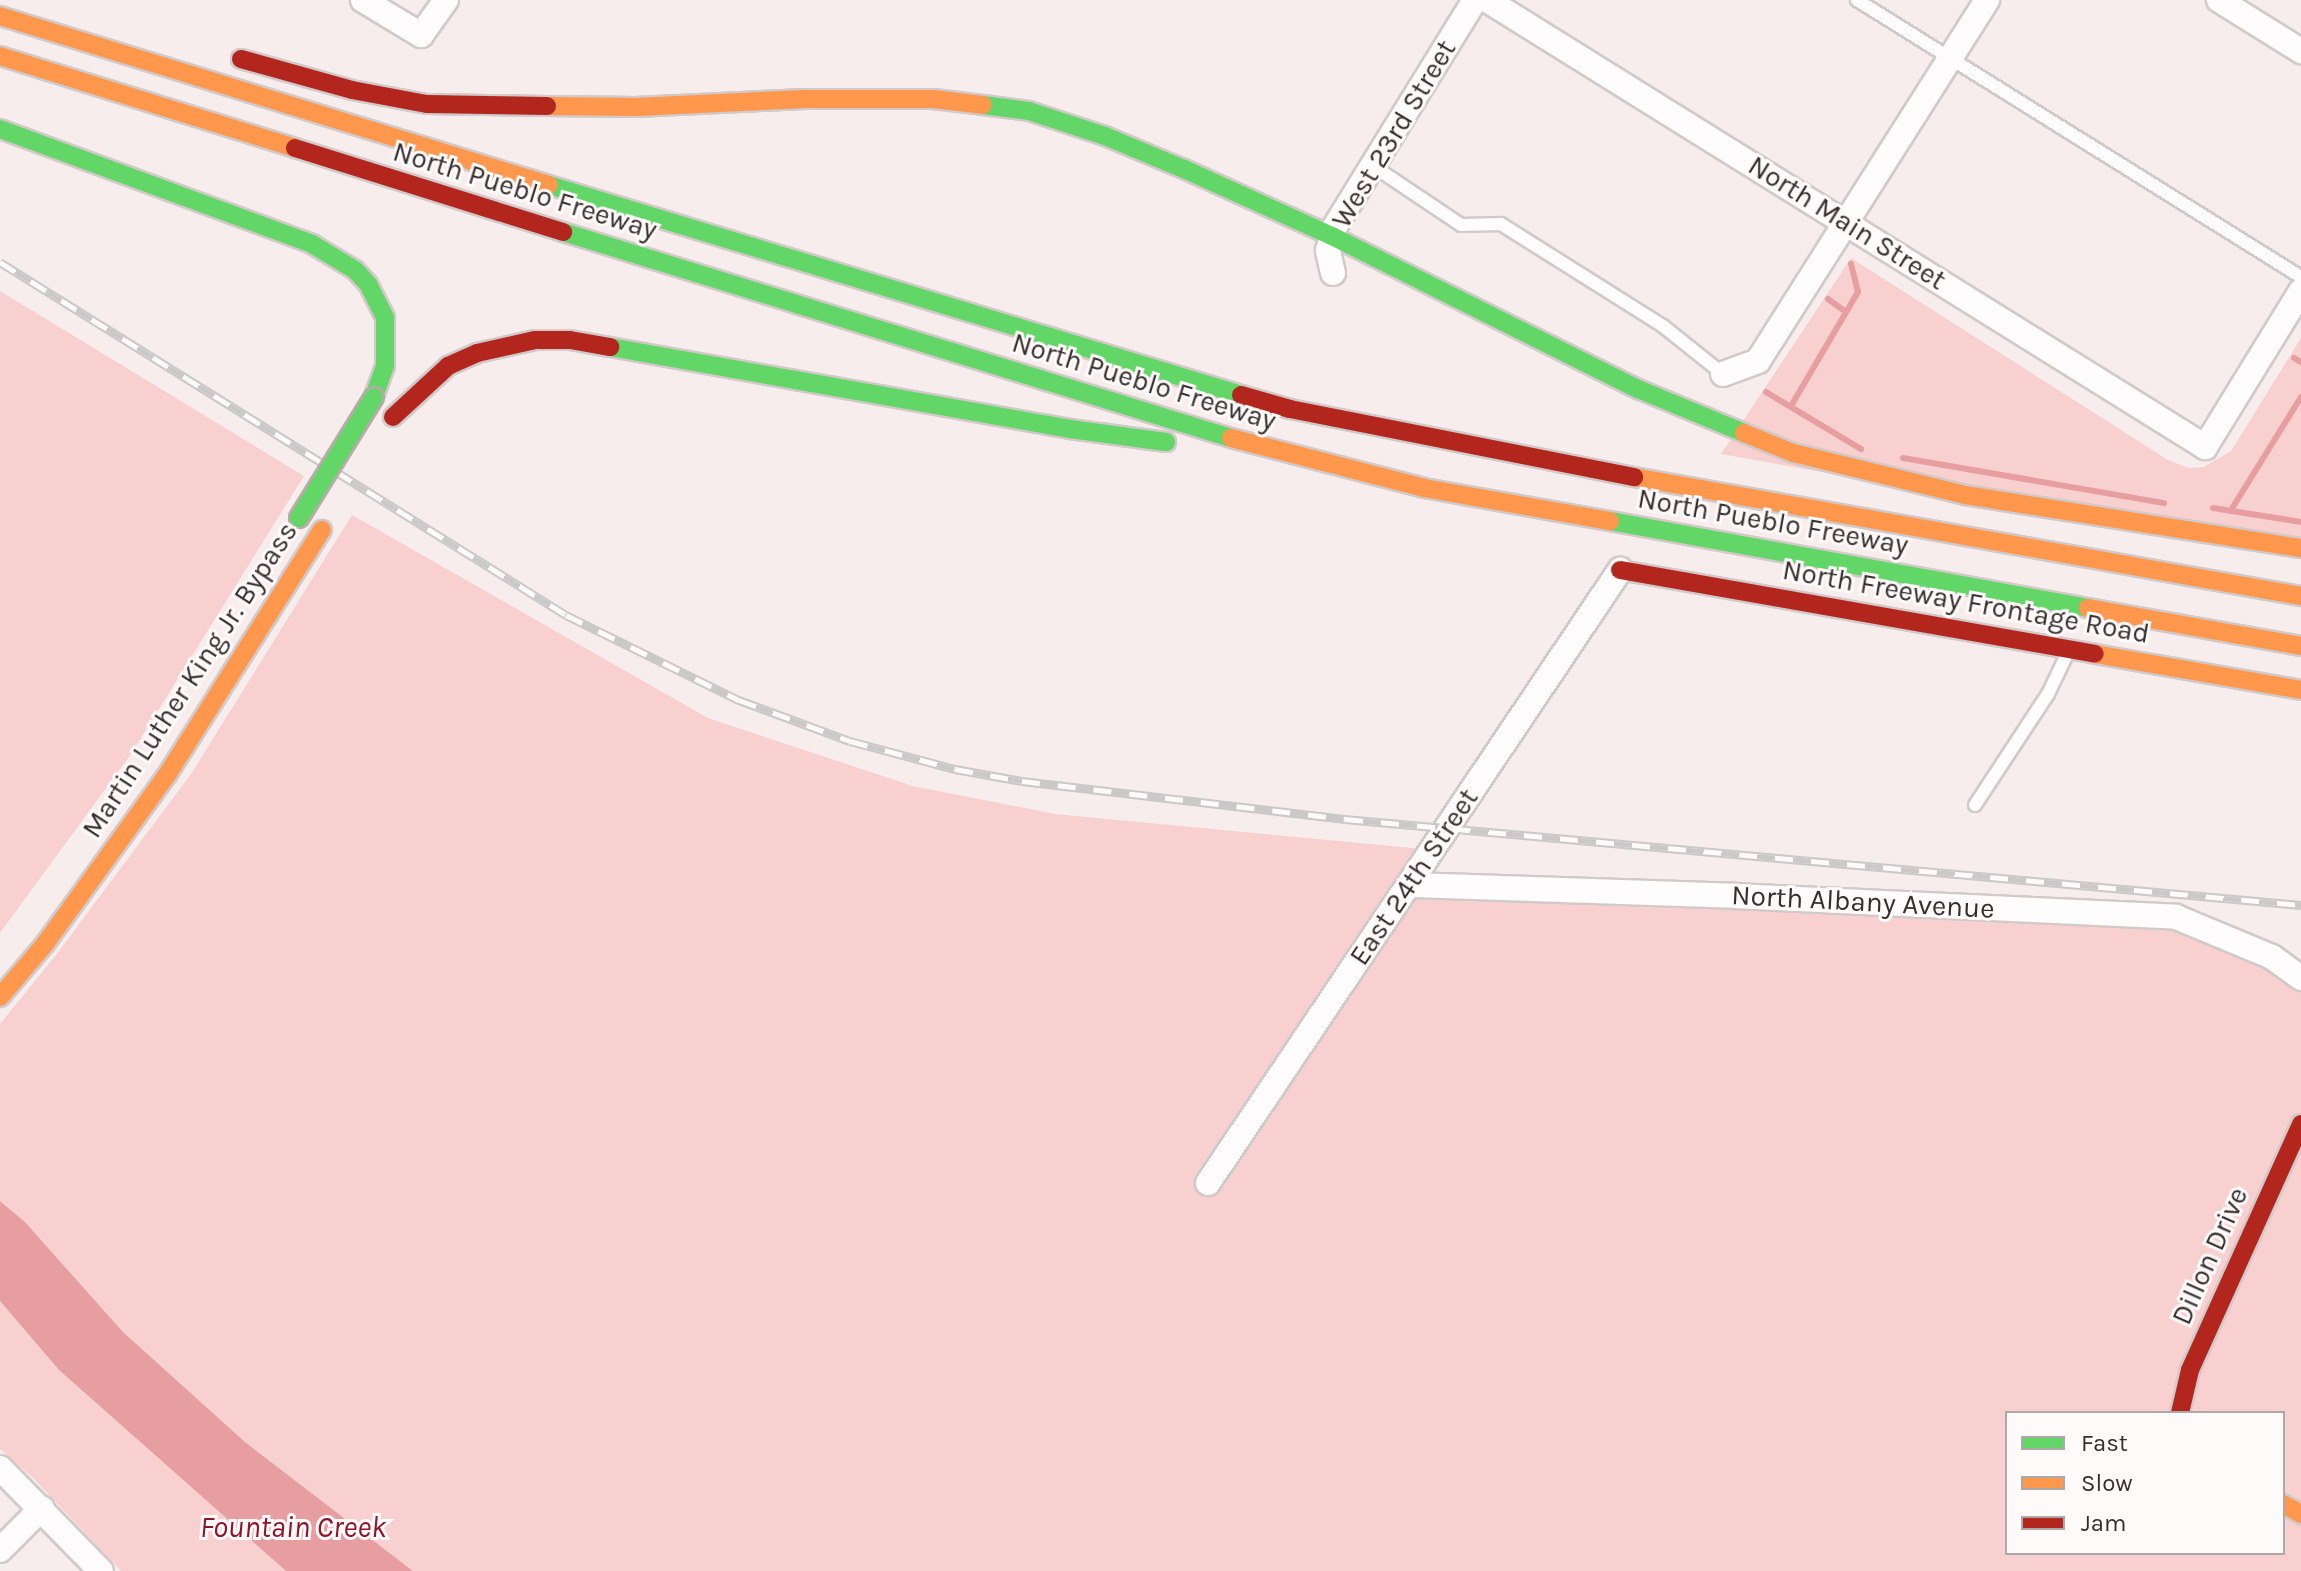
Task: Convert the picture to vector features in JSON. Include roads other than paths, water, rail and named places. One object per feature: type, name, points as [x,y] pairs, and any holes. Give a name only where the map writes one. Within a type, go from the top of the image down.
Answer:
[{"type":"main road","name":"North Pueblo Freeway","points":[[0,16],[1049,340],[1290,409],[1522,457],[2301,596]]},
{"type":"main road","points":[[227,55],[352,90],[427,104],[636,107],[804,99],[933,99],[1029,111],[1105,136],[1332,236],[1638,389],[1793,453],[1965,495],[2301,548]]},
{"type":"main road","name":"North Pueblo Freeway","points":[[0,56],[1120,406],[1310,461],[1424,488],[2301,646]]},
{"type":"main road","name":"Martin Luther King Jr. Bypass","points":[[0,129],[312,244],[355,270],[373,293],[385,318],[385,366],[374,397],[295,524]]},
{"type":"main road","points":[[389,424],[421,389],[448,366],[477,353],[535,340],[570,340],[1070,429],[1310,461]]},
{"type":"main road","name":"Martin Luther King Jr. Bypass","points":[[0,997],[45,944],[167,775],[326,524]]},
{"type":"main road","name":"North Freeway Frontage Road","points":[[1620,570],[2301,690]]},
{"type":"main road","name":"Dillon Drive","points":[[2180,1411],[2190,1370],[2301,1124]]},
{"type":"street","points":[[363,0],[421,35],[446,0]]},
{"type":"street","name":"West 23rd Street","points":[[1333,273],[1328,251],[1332,236],[1475,0]]},
{"type":"street","name":"North Main Street","points":[[1487,0],[2205,447],[2301,291]]},
{"type":"street","points":[[1723,374],[1758,361],[1987,0]]},
{"type":"street","points":[[2219,0],[2301,51]]},
{"type":"street","name":"East 24th Street","points":[[1208,1183],[1620,570]]},
{"type":"street","name":"North Albany Avenue","points":[[1410,885],[1736,896],[2176,917],[2272,957],[2301,978]]},
{"type":"street","points":[[0,1468],[101,1571]]},
{"type":"street","points":[[0,1550],[42,1508]]},
{"type":"lane","points":[[1857,0],[2301,277]]},
{"type":"lane","points":[[1373,166],[1461,225],[1501,224],[1663,326],[1723,374]]},
{"type":"lane","points":[[1975,805],[2048,694],[2069,649]]},
{"type":"water","name":"Fountain Creek","points":[[0,1201],[25,1222],[123,1332],[245,1442],[413,1571],[286,1571],[59,1370],[0,1301]]},
{"type":"waterway","points":[[1791,406],[1858,292],[1851,264]]},
{"type":"waterway","points":[[1828,299],[1846,312]]},
{"type":"waterway","points":[[2294,358],[2301,362]]},
{"type":"waterway","points":[[1766,392],[1861,449]]},
{"type":"waterway","points":[[2231,510],[2301,397]]},
{"type":"waterway","points":[[1903,458],[2164,503]]},
{"type":"waterway","points":[[2213,508],[2301,522]]},
{"type":"railway","points":[[0,262],[566,615],[739,700],[850,741],[955,769],[1022,781],[1345,819],[2301,905]]}]
